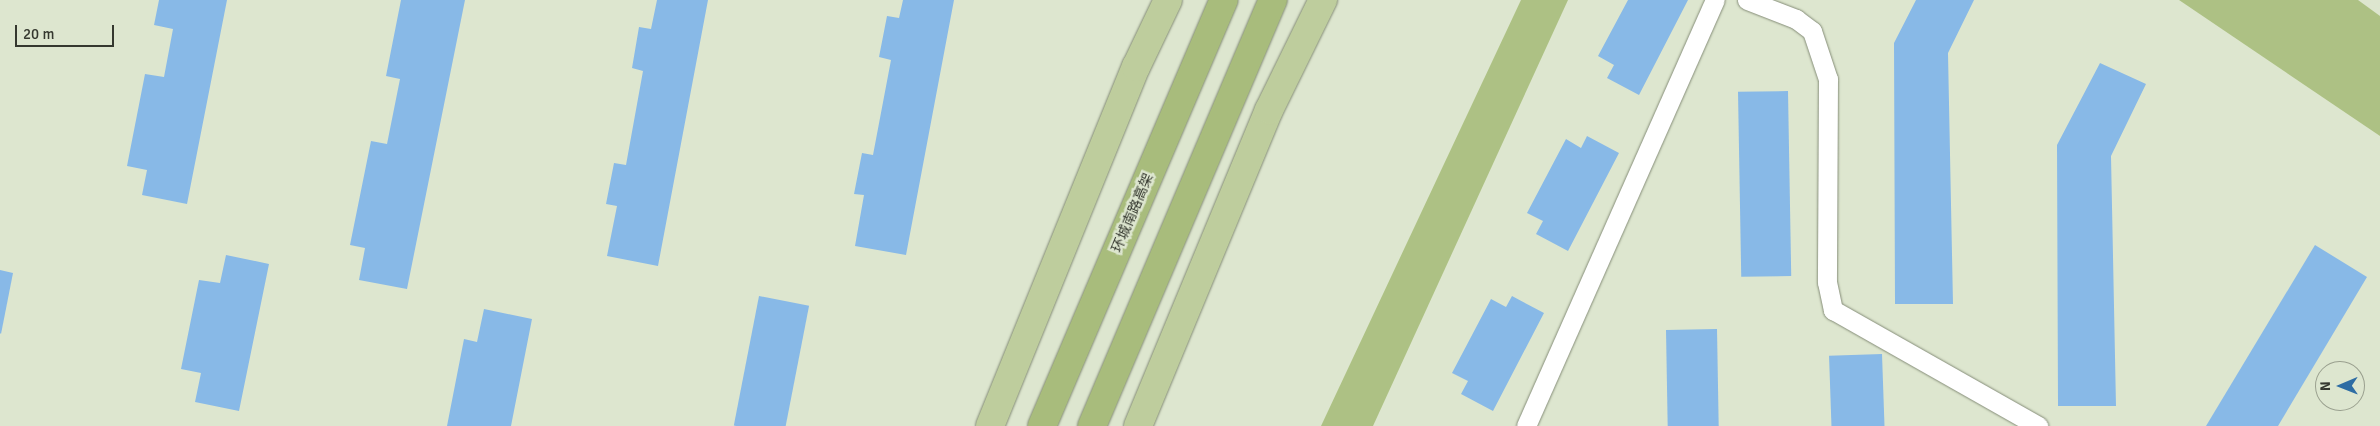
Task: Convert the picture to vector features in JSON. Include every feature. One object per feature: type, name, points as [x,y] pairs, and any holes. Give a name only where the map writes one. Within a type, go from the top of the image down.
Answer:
[{"type":"highway","name":"环城南路高架","points":[[1042,426],[1224,0]]},
{"type":"highway","points":[[1092,426],[1273,0]]},
{"type":"main road","points":[[990,426],[1136,67],[1168,0]]},
{"type":"main road","points":[[1138,426],[1269,110],[1323,0]]},
{"type":"lane","points":[[1526,426],[1715,0]]},
{"type":"lane","points":[[1746,0],[1796,19],[1812,31],[1828,79],[1827,282],[1834,310],[2038,426]]},
{"type":"shaded area","points":[[1521,0],[1568,0],[1373,426],[1321,426]]},
{"type":"shaded area","points":[[2179,0],[2358,0],[2380,16],[2380,136]]},
{"type":"building","points":[[159,0],[227,0],[187,204],[142,195],[147,170],[127,166],[145,74],[164,77],[173,29],[154,25]]},
{"type":"building","points":[[401,0],[465,0],[407,289],[359,280],[365,248],[350,245],[371,141],[387,144],[400,79],[386,76]]},
{"type":"building","points":[[657,0],[708,0],[658,266],[607,256],[617,206],[606,204],[614,163],[626,165],[643,71],[632,68],[639,27],[651,29]]},
{"type":"building","points":[[903,0],[954,0],[906,255],[855,246],[864,195],[854,194],[862,153],[873,155],[891,60],[879,57],[887,16],[899,18]]},
{"type":"building","points":[[1628,0],[1688,0],[1639,95],[1607,78],[1614,65],[1598,56]]},
{"type":"building","points":[[1916,0],[1974,0],[1948,53],[1953,304],[1895,304],[1894,43]]},
{"type":"building","points":[[2100,63],[2146,84],[2111,156],[2116,406],[2058,406],[2057,145]]},
{"type":"building","points":[[1788,91],[1791,276],[1741,277],[1738,92]]},
{"type":"building","points":[[1587,136],[1619,153],[1568,251],[1536,234],[1543,221],[1527,213],[1566,139],[1581,148]]},
{"type":"building","points":[[2315,245],[2367,277],[2317,361],[2315,361],[2315,364],[2278,426],[2206,426]]},
{"type":"building","points":[[226,255],[269,264],[239,411],[195,402],[201,373],[181,369],[199,280],[220,283]]},
{"type":"building","points":[[0,270],[13,273],[1,334],[0,333]]},
{"type":"building","points":[[759,296],[809,306],[786,426],[734,426]]},
{"type":"building","points":[[1512,296],[1544,313],[1493,411],[1461,394],[1468,381],[1452,373],[1491,299],[1506,307]]},
{"type":"building","points":[[484,309],[532,319],[511,426],[447,426],[464,339],[477,342]]},
{"type":"building","points":[[1717,329],[1719,426],[1668,426],[1666,330]]},
{"type":"building","points":[[1882,354],[1885,426],[1831,426],[1829,356]]}]
